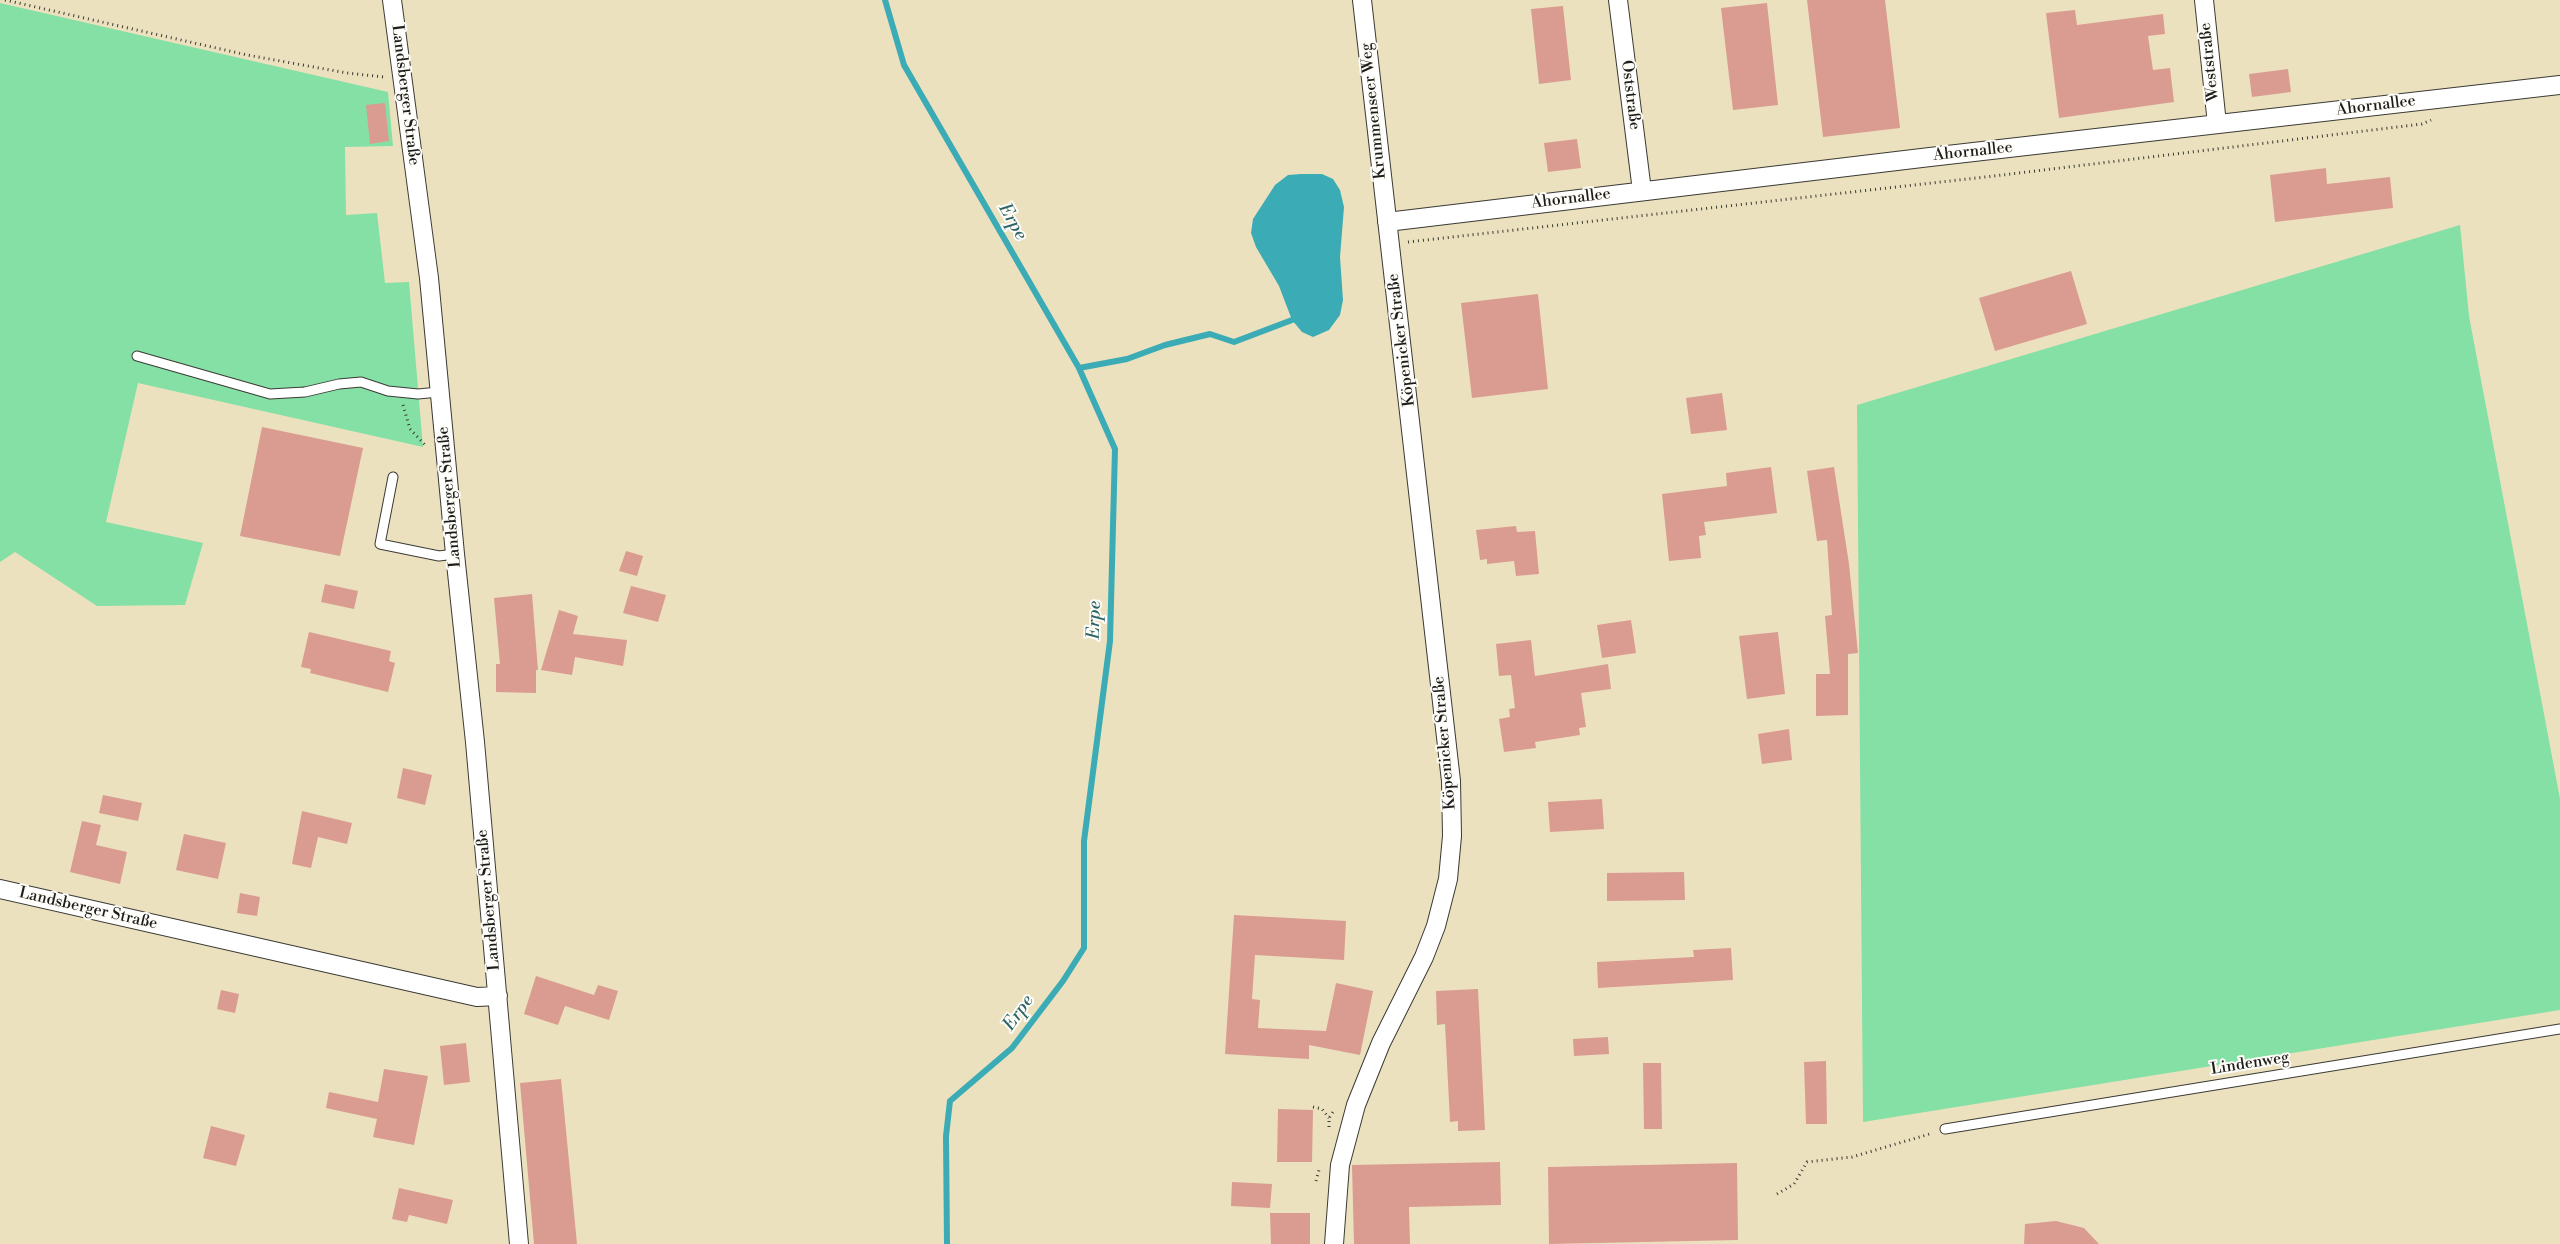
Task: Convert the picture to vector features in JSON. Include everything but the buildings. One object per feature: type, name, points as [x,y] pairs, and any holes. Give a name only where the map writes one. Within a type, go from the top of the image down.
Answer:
[{"type":"street","name":"Landsberger Straße","points":[[392,0],[429,278],[475,742],[519,1244]]},
{"type":"street","name":"Krummenseer Weg","points":[[1362,0],[1387,222]]},
{"type":"street","name":"Oststraße","points":[[1618,0],[1642,191]]},
{"type":"street","name":"Weststraße","points":[[2204,0],[2217,124]]},
{"type":"street","name":"Ahornallee","points":[[1387,222],[2560,85]]},
{"type":"street","name":"Köpenicker Straße","points":[[1334,1244],[1340,1165],[1354,1113],[1374,1060],[1424,957],[1436,926],[1448,878],[1452,836],[1451,781],[1387,222]]},
{"type":"street","name":"Landsberger Straße","points":[[0,890],[476,997],[498,996]]},
{"type":"lane","points":[[136,356],[270,394],[305,392],[339,384],[361,382],[388,391],[439,392]]},
{"type":"lane","points":[[394,477],[380,544],[439,556],[455,554]]},
{"type":"lane","name":"Lindenweg","points":[[1945,1129],[2560,1029]]},
{"type":"path","points":[[5,0],[247,56],[347,73],[402,79]]},
{"type":"path","points":[[1391,244],[1994,176],[2422,124],[2438,116]]},
{"type":"path","points":[[403,392],[404,409],[410,429],[428,449],[446,455]]},
{"type":"path","points":[[1313,1108],[1322,1109],[1329,1118]]},
{"type":"path","points":[[1777,1194],[1794,1184],[1807,1162],[1852,1157],[1904,1143],[1945,1129]]},
{"type":"green space","points":[[0,3],[388,92],[393,146],[345,147],[346,215],[377,213],[385,283],[409,282],[423,447],[138,383],[106,522],[203,543],[185,605],[97,606],[15,552],[0,562]]},
{"type":"green space","points":[[2460,225],[2469,316],[2560,799],[2560,1010],[1863,1122],[1857,405]]},
{"type":"water","points":[[1322,174],[1333,179],[1340,190],[1344,207],[1340,257],[1343,300],[1340,315],[1329,330],[1313,337],[1302,332],[1292,320],[1279,286],[1256,247],[1251,233],[1253,219],[1275,185],[1288,175]]},
{"type":"waterway","name":"Erpe","points":[[885,0],[904,65],[1079,368],[1115,449],[1110,641],[1084,841],[1084,948],[1063,981],[1012,1048],[950,1101],[946,1136],[947,1244]]},
{"type":"waterway","points":[[1079,368],[1127,359],[1165,345],[1210,334],[1234,342],[1292,320]]}]
